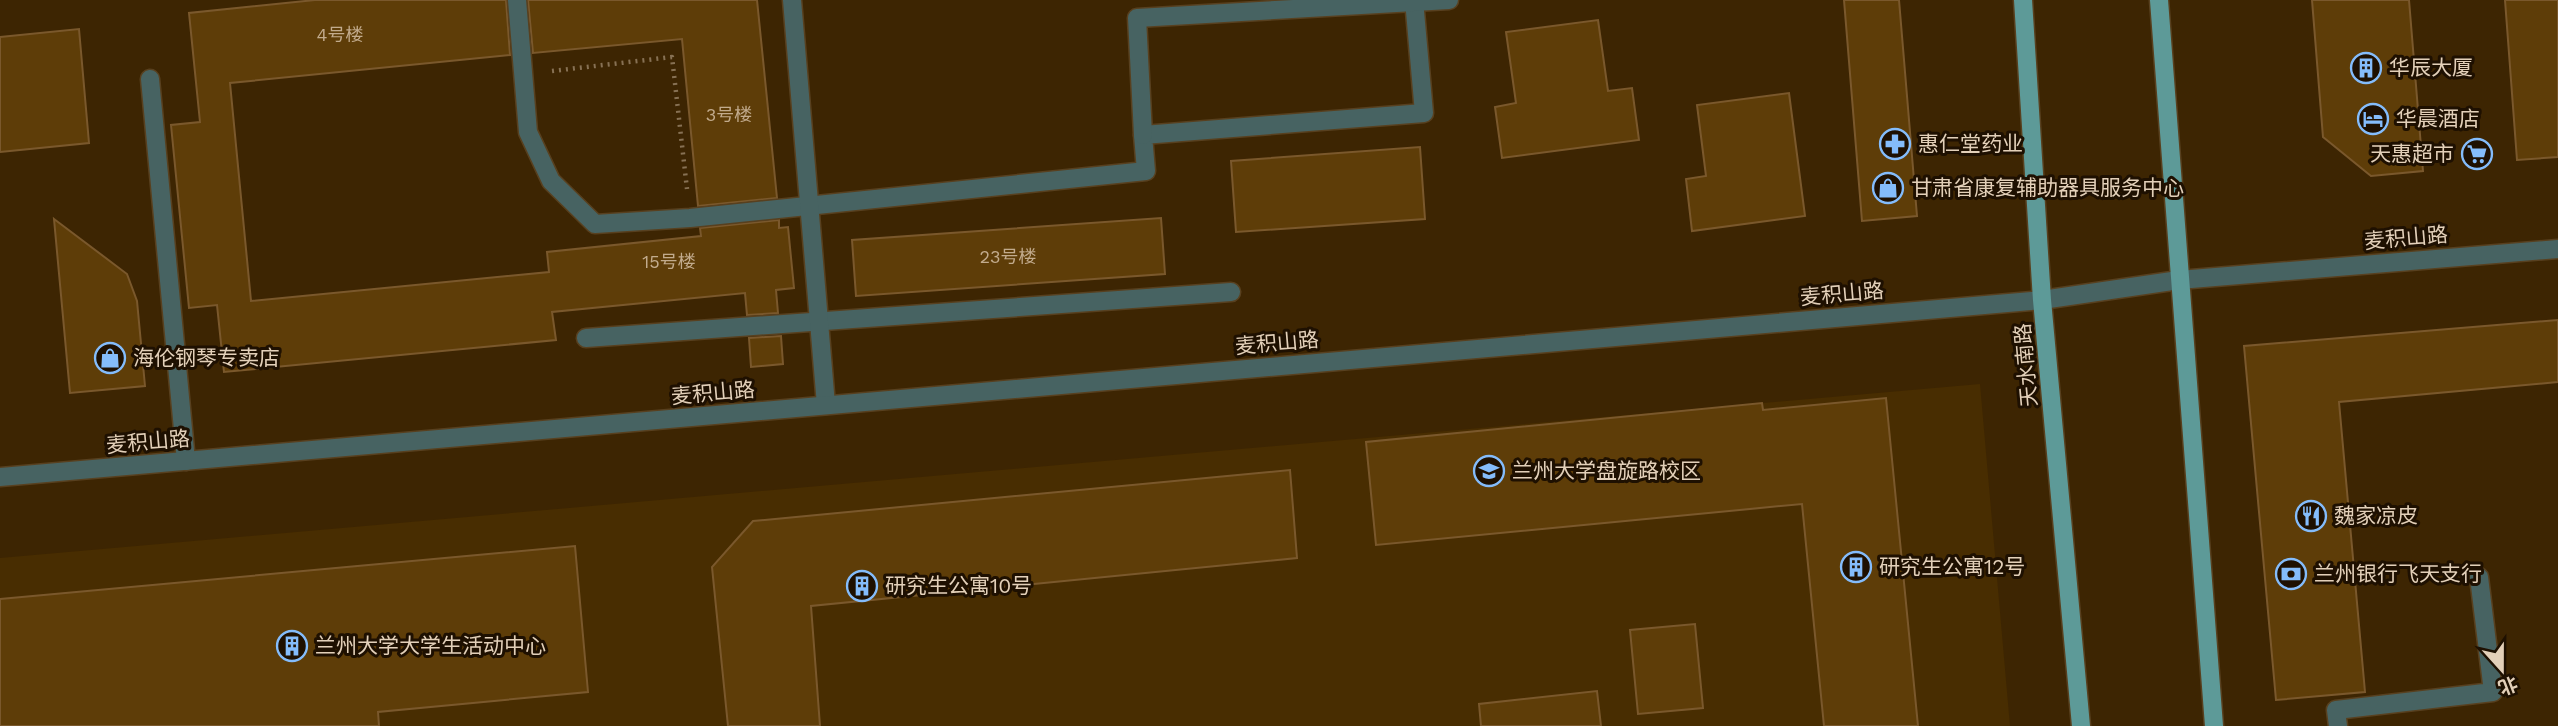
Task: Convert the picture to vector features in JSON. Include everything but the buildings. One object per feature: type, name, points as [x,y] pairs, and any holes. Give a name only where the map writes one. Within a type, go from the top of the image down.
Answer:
[{"type":"main road","name":"天水南路","points":[[2023,0],[2042,300],[2081,726]]},
{"type":"main road","points":[[2159,0],[2214,726]]},
{"type":"street","points":[[517,0],[528,132],[551,181],[595,223],[690,218],[1146,171],[1137,18],[1449,0]]},
{"type":"street","points":[[792,0],[826,405]]},
{"type":"street","points":[[1143,135],[1424,113],[1414,2]]},
{"type":"street","points":[[150,79],[186,461]]},
{"type":"street","name":"麦积山路","points":[[0,477],[2042,300],[2179,279],[2558,249]]},
{"type":"street","points":[[586,338],[819,319],[1231,292]]},
{"type":"street","points":[[2338,726],[2336,710],[2493,692],[2479,577]]},
{"type":"path","points":[[523,74],[672,57],[690,218]]},
{"type":"shaded area","name":"兰州大学盘旋路校区","points":[[1980,384],[2010,726],[0,726],[0,558]]},
{"type":"place","name":"华辰大厦","points":[[2366,68]]},
{"type":"place","name":"华晨酒店","points":[[2373,119]]},
{"type":"place","name":"惠仁堂药业","points":[[1895,144]]},
{"type":"place","name":"天惠超市","points":[[2477,154]]},
{"type":"place","name":"甘肃省康复辅助器具服务中心","points":[[1888,188]]},
{"type":"place","name":"海伦钢琴专卖店","points":[[110,358]]},
{"type":"place","name":"兰州大学盘旋路校区","points":[[1489,471]]},
{"type":"place","name":"魏家凉皮","points":[[2311,516]]},
{"type":"place","name":"研究生公寓12号","points":[[1856,567]]},
{"type":"place","name":"兰州银行飞天支行","points":[[2291,574]]},
{"type":"place","name":"研究生公寓10号","points":[[862,586]]},
{"type":"place","name":"兰州大学大学生活动中心","points":[[292,646]]}]
